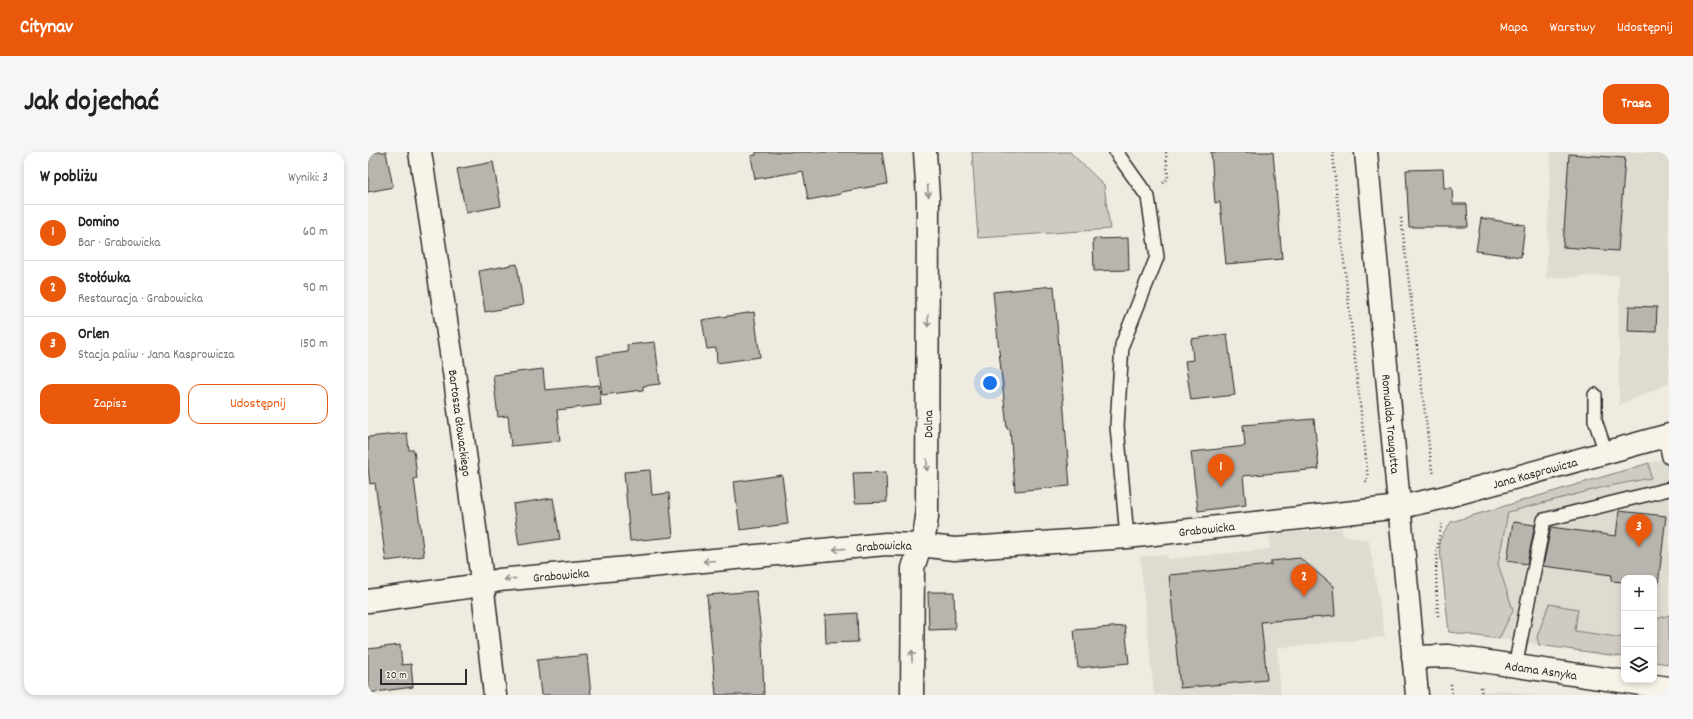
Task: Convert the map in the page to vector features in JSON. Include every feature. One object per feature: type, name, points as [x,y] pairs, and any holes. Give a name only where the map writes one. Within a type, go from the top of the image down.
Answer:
[{"type":"street","name":"Bartosza Głowackiego","points":[[420,152],[454,372],[495,695]]},
{"type":"street","name":"Dolna","points":[[912,695],[913,568],[927,517],[928,198],[925,152]]},
{"type":"street","name":"Romualda Traugutta","points":[[1366,152],[1417,695]]},
{"type":"street","name":"Jana Kasprowicza","points":[[1400,507],[1441,498],[1606,453],[1668,443]]},
{"type":"street","name":"Grabowicka","points":[[368,601],[481,585],[498,580],[886,544],[920,545],[954,549],[1127,537],[1400,507]]},
{"type":"street","name":"Adama Asnyka","points":[[1413,657],[1448,656],[1515,667],[1669,688]]},
{"type":"lane","points":[[1116,152],[1148,197],[1157,258],[1122,345],[1117,426],[1127,537]]},
{"type":"lane","points":[[1595,395],[1595,420],[1606,453]]},
{"type":"lane","points":[[1515,667],[1544,520],[1669,489]]},
{"type":"path","points":[[1333,152],[1368,480],[1363,485]]},
{"type":"path","points":[[1400,215],[1432,470],[1435,475]]},
{"type":"path","points":[[1438,623],[1435,578],[1438,541],[1443,522]]},
{"type":"shaded area","points":[[972,152],[1070,152],[1104,185],[1110,229],[978,238]]},
{"type":"shaded area","points":[[1551,152],[1669,152],[1669,384],[1619,405],[1619,275],[1546,278]]},
{"type":"shaded area","points":[[1669,458],[1669,615],[1657,619],[1657,575],[1621,575],[1621,638],[1574,631],[1537,637],[1539,645],[1499,639],[1513,610],[1498,564],[1508,512],[1604,487],[1651,478],[1649,463]]},
{"type":"shaded area","points":[[1649,463],[1651,478],[1604,487],[1508,512],[1498,564],[1513,610],[1499,639],[1449,632],[1439,541],[1451,522]]},
{"type":"shaded area","points":[[1342,528],[1343,535],[1369,541],[1385,637],[1277,648],[1281,695],[1154,695],[1140,556],[1167,555],[1168,559],[1270,549],[1269,535]]},
{"type":"shaded area","points":[[1549,604],[1578,609],[1575,631],[1621,638],[1621,657],[1539,645],[1537,637]]},
{"type":"shaded area","points":[[1669,615],[1669,664],[1657,662],[1657,619]]},
{"type":"shaded area","points":[[1500,690],[1539,695],[1472,695],[1474,693]]},
{"type":"building","points":[[368,152],[386,152],[393,187],[368,192]]},
{"type":"building","points":[[756,152],[882,152],[887,184],[841,192],[841,194],[808,200],[803,171],[755,179],[751,156],[756,155]]},
{"type":"building","points":[[1211,152],[1273,152],[1282,259],[1226,264],[1220,202],[1215,203]]},
{"type":"building","points":[[1569,154],[1625,158],[1618,251],[1563,247]]},
{"type":"building","points":[[493,162],[501,206],[466,213],[457,169]]},
{"type":"building","points":[[1443,169],[1444,188],[1452,188],[1453,204],[1467,204],[1468,227],[1409,227],[1406,170]]},
{"type":"building","points":[[1481,218],[1525,225],[1521,257],[1476,251]]},
{"type":"building","points":[[1128,238],[1129,270],[1094,271],[1093,239]]},
{"type":"building","points":[[517,264],[523,305],[485,312],[479,271]]},
{"type":"building","points":[[1054,286],[1070,486],[1015,491],[1010,429],[1007,429],[993,292]]},
{"type":"building","points":[[1629,306],[1657,307],[1656,332],[1628,331]]},
{"type":"building","points":[[754,312],[760,357],[717,363],[716,348],[707,349],[702,320]]},
{"type":"building","points":[[1227,334],[1235,395],[1191,400],[1185,361],[1193,360],[1191,339]]},
{"type":"building","points":[[655,342],[660,384],[643,386],[643,390],[602,395],[597,356],[628,352],[627,345]]},
{"type":"building","points":[[543,369],[545,390],[599,385],[601,405],[557,410],[560,441],[511,446],[508,416],[498,417],[493,375]]},
{"type":"building","points":[[1314,419],[1319,469],[1243,476],[1246,505],[1198,511],[1191,452],[1245,446],[1243,425]]},
{"type":"building","points":[[407,433],[409,450],[414,450],[417,478],[414,479],[424,556],[386,561],[375,483],[370,484],[368,467],[368,437]]},
{"type":"building","points":[[650,470],[652,495],[669,493],[673,537],[630,541],[624,472]]},
{"type":"building","points":[[886,472],[887,502],[855,503],[853,473]]},
{"type":"building","points":[[782,475],[788,524],[740,530],[734,482]]},
{"type":"building","points":[[553,498],[560,539],[519,545],[513,504]]},
{"type":"building","points":[[1619,511],[1666,516],[1658,586],[1657,575],[1621,575],[1621,582],[1611,581],[1612,575],[1543,566],[1551,527],[1616,536]]},
{"type":"building","points":[[1513,522],[1535,525],[1527,564],[1507,561]]},
{"type":"building","points":[[1300,558],[1333,586],[1335,616],[1261,622],[1267,680],[1180,688],[1169,575],[1271,565],[1271,561]]},
{"type":"building","points":[[756,591],[762,641],[764,695],[716,695],[707,595]]},
{"type":"building","points":[[928,592],[954,592],[955,629],[929,630]]},
{"type":"building","points":[[857,613],[858,642],[826,643],[825,615]]},
{"type":"building","points":[[1125,626],[1129,663],[1078,668],[1074,630]]},
{"type":"building","points":[[400,645],[402,665],[411,664],[413,687],[368,693],[368,649]]},
{"type":"building","points":[[587,655],[591,695],[541,695],[537,660]]},
{"type":"place","name":"Domino","points":[[1221,487]]},
{"type":"place","name":"Orlen","points":[[1639,547]]},
{"type":"place","name":"Stołówka","points":[[1304,597]]}]
